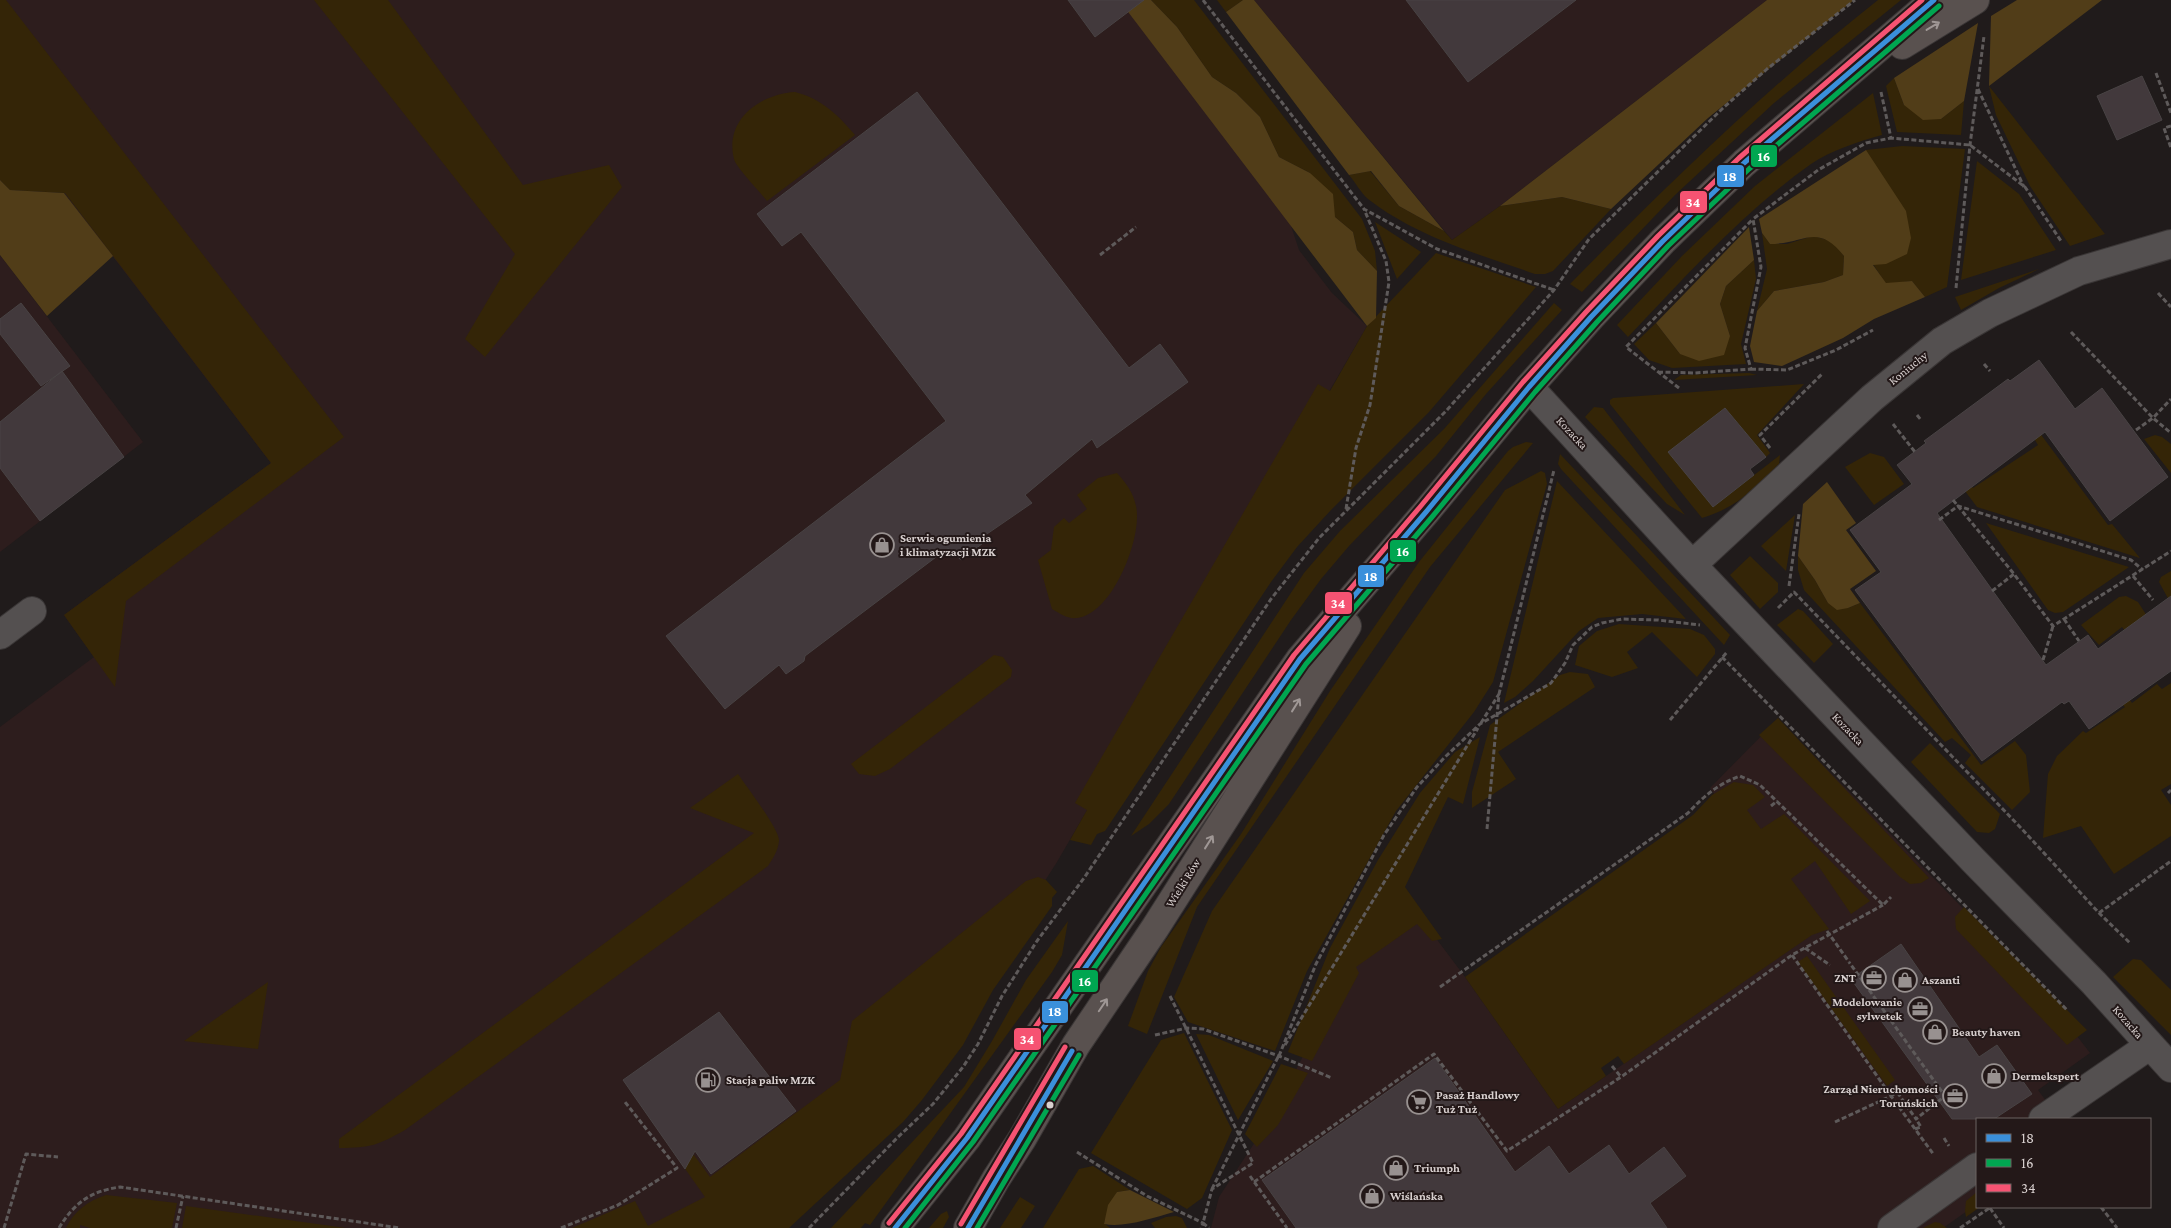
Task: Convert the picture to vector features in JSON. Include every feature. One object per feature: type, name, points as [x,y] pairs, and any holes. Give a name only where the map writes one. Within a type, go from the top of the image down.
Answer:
[{"type":"street","name":"Wielki Rów","points":[[895,1228],[967,1138],[1300,659],[1529,387],[1591,317],[1663,241],[1744,163],[1934,0]]},
{"type":"street","name":"Wielki Rów","points":[[1832,88],[1975,0]]},
{"type":"street","name":"Koniuchy","points":[[1692,565],[1872,398],[1942,341],[1990,313],[2079,271],[2171,244]]},
{"type":"street","name":"Kozacka","points":[[1529,387],[1754,631],[1973,860],[2094,983],[2149,1046],[2171,1068]]},
{"type":"street","name":"Wielki Rów","points":[[968,1228],[1076,1045],[1155,928],[1401,540]]},
{"type":"street","points":[[0,635],[32,611]]},
{"type":"street","points":[[2044,1118],[2149,1046]]},
{"type":"street","points":[[1892,1228],[1976,1168]]},
{"type":"path","points":[[1203,0],[1364,209],[1386,261],[1389,282],[1370,405],[1356,448],[1346,509]]},
{"type":"path","points":[[809,1228],[897,1138],[934,1104],[958,1074],[978,1044],[1002,996],[1037,941],[1084,878],[1271,599],[1319,538],[1446,410],[1554,290],[1589,239],[1722,108],[1855,0]]},
{"type":"path","points":[[1956,288],[1970,144],[1985,29]]},
{"type":"path","points":[[1874,62],[1891,138]]},
{"type":"path","points":[[2156,73],[2171,112]]},
{"type":"path","points":[[1978,88],[2025,188],[2065,247]]},
{"type":"path","points":[[2171,126],[2164,128],[2171,148]]},
{"type":"path","points":[[1680,388],[1626,347],[1753,219],[1818,170],[1866,143],[1891,138],[1970,144],[2025,188]]},
{"type":"path","points":[[1364,209],[1438,249],[1554,290]]},
{"type":"path","points":[[1751,369],[1745,348],[1761,267],[1753,219]]},
{"type":"path","points":[[1100,255],[1136,227]]},
{"type":"path","points":[[2158,293],[2171,307]]},
{"type":"path","points":[[1658,372],[1695,373],[1751,369],[1787,370],[1836,350],[1873,330]]},
{"type":"path","points":[[2071,332],[2153,418],[2171,433]]},
{"type":"path","points":[[1984,364],[1990,371]]},
{"type":"path","points":[[1776,454],[1760,435],[1822,374]]},
{"type":"path","points":[[2136,430],[2153,418],[2171,399]]},
{"type":"path","points":[[1917,414],[1921,420]]},
{"type":"path","points":[[1898,430],[1915,452]]},
{"type":"path","points":[[1487,829],[1499,694],[1554,470]]},
{"type":"path","points":[[1953,500],[2054,626]]},
{"type":"path","points":[[1939,520],[1958,506]]},
{"type":"path","points":[[1958,506],[2130,560],[2143,570]]},
{"type":"path","points":[[1789,586],[1799,509]]},
{"type":"path","points":[[2043,660],[2054,626],[2171,551]]},
{"type":"path","points":[[1992,591],[2014,574]]},
{"type":"path","points":[[2133,576],[2153,600]]},
{"type":"path","points":[[1754,631],[1794,592],[2021,828],[2099,913],[2132,944]]},
{"type":"path","points":[[1200,1228],[1203,1224],[1212,1189],[1278,1056],[1316,964],[1384,836],[1417,787],[1480,724],[1551,683],[1565,663],[1573,645],[1592,628],[1602,623],[1622,619],[1701,625]]},
{"type":"path","points":[[2064,619],[2079,641]]},
{"type":"path","points":[[1670,720],[1727,652]]},
{"type":"path","points":[[1722,657],[2067,1010]]},
{"type":"path","points":[[1278,1056],[1499,694]]},
{"type":"path","points":[[1440,987],[1688,813],[1705,795],[1722,783],[1740,776],[1760,785],[1883,905]]},
{"type":"path","points":[[1771,806],[1777,802]]},
{"type":"path","points":[[2099,913],[2171,861]]},
{"type":"path","points":[[1254,1182],[1434,1054],[1507,1151],[1621,1078],[1792,955],[1883,905],[1891,897]]},
{"type":"path","points":[[1826,931],[1945,1096],[1917,1118]]},
{"type":"path","points":[[1805,948],[1830,965]]},
{"type":"path","points":[[1792,955],[1937,1160]]},
{"type":"path","points":[[1170,996],[1253,1163],[1212,1189]]},
{"type":"path","points":[[1155,1035],[1187,1028],[1204,1029],[1332,1078]]},
{"type":"path","points":[[1612,1066],[1621,1078]]},
{"type":"path","points":[[1835,1122],[1897,1092],[1917,1118],[1921,1127],[1915,1129]]},
{"type":"path","points":[[561,1228],[618,1205],[677,1168],[625,1102]]},
{"type":"path","points":[[1077,1152],[1147,1196],[1209,1228]]},
{"type":"path","points":[[4,1228],[26,1154],[58,1157]]},
{"type":"path","points":[[1250,1176],[1287,1228]]},
{"type":"path","points":[[59,1228],[67,1214],[85,1199],[102,1189],[120,1187],[400,1228]]},
{"type":"path","points":[[176,1228],[183,1196]]},
{"type":"path","points":[[1960,1228],[1989,1208]]},
{"type":"path","points":[[1991,1208],[2004,1228]]},
{"type":"path","points":[[2102,1208],[2117,1228]]},
{"type":"shaded area","points":[[0,0],[1120,0],[1289,220],[1299,250],[1332,293],[1367,326],[1057,862],[934,1054],[765,1228],[0,1228],[0,727],[94,657],[64,615],[271,463],[0,109]]},
{"type":"shaded area","points":[[0,0],[6,0],[344,437],[126,601],[115,687],[64,615],[271,463],[65,193],[10,190],[0,180]]},
{"type":"shaded area","points":[[314,0],[388,0],[523,185],[609,165],[622,187],[485,357],[465,339],[515,254]]},
{"type":"shaded area","points":[[1119,0],[1151,0],[1177,27],[1212,77],[1236,93],[1260,117],[1279,157],[1310,173],[1333,194],[1335,217],[1353,232],[1357,250],[1377,271],[1376,318],[1367,326]]},
{"type":"shaded area","points":[[1151,0],[1194,0],[1362,219],[1375,251],[1377,271],[1357,250],[1353,232],[1335,217],[1310,173],[1279,157],[1260,117],[1236,93],[1212,77],[1177,27]]},
{"type":"shaded area","points":[[1217,0],[1243,0],[1226,12]]},
{"type":"shaded area","points":[[1243,0],[1254,0],[1444,231],[1399,206],[1371,171],[1349,175],[1226,12]]},
{"type":"shaded area","points":[[1254,0],[1767,0],[1500,206],[1452,240]]},
{"type":"shaded area","points":[[1767,0],[1854,0],[1708,118],[1611,209],[1562,197],[1500,206]]},
{"type":"shaded area","points":[[1878,0],[1901,0],[1774,103],[1675,195],[1582,292],[1570,284],[1720,137],[1797,67]]},
{"type":"shaded area","points":[[2017,0],[2102,0],[1989,86],[1991,16]]},
{"type":"shaded area","points":[[1978,23],[1964,101],[1941,119],[1923,120],[1904,105],[1894,78]]},
{"type":"shaded area","points":[[1894,78],[1904,105],[1941,119],[1964,101],[1961,135],[1897,132],[1886,86]]},
{"type":"shaded area","points":[[1989,86],[2105,234],[2070,246],[2030,186],[1996,115]]},
{"type":"shaded area","points":[[795,92],[821,103],[855,135],[767,201],[735,162],[732,145],[735,132],[740,121],[748,111],[758,104],[782,94]]},
{"type":"shaded area","points":[[1873,93],[1882,135],[1854,143],[1827,155],[1811,164],[1786,183],[1761,203],[1715,246],[1628,337],[1617,325],[1682,256],[1755,186]]},
{"type":"shaded area","points":[[1902,146],[1965,149],[1947,287],[1925,297],[1912,281],[1886,284],[1873,264],[1866,150]]},
{"type":"shaded area","points":[[1866,150],[1906,211],[1911,238],[1907,254],[1886,264],[1873,265],[1886,283],[1912,281],[1925,297],[1874,319],[1843,338],[1782,366],[1754,362],[1750,346],[1757,311],[1774,291],[1824,282],[1843,275],[1844,256],[1835,246],[1818,237],[1770,244],[1762,233],[1759,219]]},
{"type":"shaded area","points":[[1977,161],[2019,194],[2056,250],[1961,280]]},
{"type":"shaded area","points":[[1370,171],[1399,206],[1444,231],[1452,240],[1500,206],[1562,197],[1611,209],[1553,271],[1545,274],[1535,274],[1448,243],[1407,224],[1387,212],[1365,197],[1349,175]]},
{"type":"shaded area","points":[[0,180],[10,190],[64,193],[113,256],[47,316],[0,255]]},
{"type":"shaded area","points":[[1375,222],[1421,252],[1397,279]]},
{"type":"shaded area","points":[[1749,227],[1754,260],[1726,286],[1720,304],[1730,336],[1724,355],[1699,361],[1680,354],[1656,323]]},
{"type":"shaded area","points":[[1762,233],[1770,244],[1787,244],[1813,236],[1832,241],[1844,256],[1843,275],[1824,282],[1774,291],[1757,311],[1767,269]]},
{"type":"shaded area","points":[[1436,253],[1536,287],[1429,412],[1331,510],[1297,547],[1271,582],[1105,831],[1097,834],[1091,845],[1070,840],[1087,810],[1075,803],[1318,384],[1330,391],[1367,326]]},
{"type":"shaded area","points":[[0,255],[143,442],[0,552]]},
{"type":"shaded area","points":[[1754,260],[1756,279],[1741,344],[1746,364],[1672,368],[1649,360],[1634,344],[1656,323],[1680,354],[1730,336],[1720,304],[1726,286]]},
{"type":"shaded area","points":[[2039,269],[1999,288],[1961,310],[1955,297]]},
{"type":"shaded area","points":[[1554,303],[1562,310],[1486,394],[1436,456],[1349,546],[1321,579],[1291,620],[1169,804],[1149,824],[1131,836],[1304,573],[1340,531],[1444,429]]},
{"type":"shaded area","points":[[1749,373],[1757,375],[1674,380],[1681,375]]},
{"type":"shaded area","points":[[1804,384],[1757,435],[1770,453],[1766,457],[1725,408],[1669,452],[1713,507],[1780,455],[1779,464],[1744,497],[1715,514],[1702,518],[1610,404],[1610,400],[1613,398]]},
{"type":"shaded area","points":[[1594,407],[1603,408],[1685,515],[1667,504],[1585,417]]},
{"type":"shaded area","points":[[2039,432],[2108,525],[2112,524],[2140,558],[1977,507],[1962,487],[1968,482],[1973,488],[2038,445],[2032,435]]},
{"type":"shaded area","points":[[2155,435],[2162,437],[2171,444],[2171,473],[2144,439]]},
{"type":"shaded area","points":[[1526,442],[1533,443],[1430,567],[1197,907],[1147,1034],[1128,1026],[1148,971],[1161,947],[1241,834],[1330,691],[1419,562],[1508,451]]},
{"type":"shaded area","points":[[1870,453],[1884,457],[1904,484],[1874,505],[1845,467]]},
{"type":"shaded area","points":[[1560,454],[1730,635],[1724,645],[1561,469],[1558,464]]},
{"type":"shaded area","points":[[1541,471],[1545,473],[1547,484],[1493,682],[1474,712],[1396,811],[1307,971],[1275,1051],[1188,1022],[1174,997],[1212,911],[1505,490]]},
{"type":"shaded area","points":[[1117,473],[1129,488],[1136,506],[1135,536],[1130,554],[1123,572],[1102,603],[1090,613],[1077,618],[1067,617],[1052,609],[1038,560],[1051,550],[1054,527],[1064,518],[1069,523],[1087,509],[1077,495],[1098,478]]},
{"type":"shaded area","points":[[1557,481],[1686,619],[1642,614],[1598,618],[1579,631],[1533,681],[1515,697],[1504,703]]},
{"type":"shaded area","points":[[1827,482],[1856,523],[1846,530],[1876,571],[1850,589],[1860,603],[1837,610],[1828,603],[1798,556],[1803,504]]},
{"type":"shaded area","points":[[1795,515],[1786,571],[1761,546]]},
{"type":"shaded area","points":[[1986,523],[2129,567],[2063,612],[2055,613],[2048,610]]},
{"type":"shaded area","points":[[1750,556],[1778,583],[1778,592],[1760,609],[1730,575]]},
{"type":"shaded area","points":[[1798,556],[1828,603],[1848,608],[1860,603],[1981,765],[2015,741],[2026,755],[2030,792],[2012,810],[1965,763],[1971,755],[1952,738],[1945,742],[1804,590],[1798,570]]},
{"type":"shaded area","points":[[2171,571],[2170,602],[2159,582],[2161,577]]},
{"type":"shaded area","points":[[2126,596],[2138,602],[2147,616],[2126,632],[2122,627],[2099,645],[2081,625],[2119,597]]},
{"type":"shaded area","points":[[1798,609],[1803,611],[1833,644],[1814,663],[1777,625]]},
{"type":"shaded area","points":[[1619,624],[1690,629],[1704,635],[1715,649],[1715,654],[1697,677],[1652,632],[1627,652],[1638,668],[1612,677],[1575,665],[1579,646],[1597,631]]},
{"type":"shaded area","points":[[994,655],[1003,657],[1012,670],[1011,677],[890,769],[875,776],[859,774],[851,764]]},
{"type":"shaded area","points":[[1570,672],[1588,674],[1595,687],[1498,752],[1516,779],[1472,808],[1472,792],[1490,725],[1560,675]]},
{"type":"shaded area","points":[[2171,683],[2171,784],[2161,790],[2171,805],[2171,836],[2114,874],[2081,826],[2043,838],[2048,774],[2057,756],[2083,731],[2086,733],[2125,707],[2122,704],[2129,699],[2132,703],[2157,684],[2162,689]]},
{"type":"shaded area","points":[[1778,718],[1929,878],[1921,883],[1910,884],[1900,877],[1759,735]]},
{"type":"shaded area","points":[[1778,719],[2038,985],[2090,1053],[2038,1090],[2058,1118],[1976,1118],[1976,1205],[1943,1228],[1211,1228],[1219,1197],[1274,1113],[1349,966],[1420,917],[1465,977],[1558,1109],[1811,935],[1710,788]]},
{"type":"shaded area","points":[[1480,737],[1463,804],[1448,797],[1405,887],[1442,939],[1432,941],[1417,924],[1356,967],[1359,973],[1312,1061],[1288,1052],[1330,948],[1378,860],[1420,793],[1455,752]]},
{"type":"shaded area","points":[[1930,743],[2000,814],[1995,829],[1989,833],[1977,832],[1911,762]]},
{"type":"shaded area","points":[[738,774],[769,818],[778,835],[778,848],[768,866],[405,1130],[374,1145],[339,1148],[339,1139],[754,833],[690,808]]},
{"type":"shaded area","points":[[1734,782],[1753,785],[1765,797],[1747,810],[1761,829],[1784,814],[1870,901],[1851,914],[1815,861],[1791,879],[1829,929],[1812,935],[1624,1064],[1618,1056],[1601,1068],[1606,1076],[1558,1109],[1465,977],[1693,815],[1712,795]]},
{"type":"shaded area","points":[[1038,877],[1046,880],[1057,892],[1052,898],[1052,906],[993,990],[963,1045],[903,1122],[789,1228],[572,1228],[635,1201],[648,1226],[705,1197],[681,1163],[694,1155],[710,1177],[840,1080],[852,1021],[1026,881]]},
{"type":"shaded area","points":[[1964,907],[2087,1030],[2067,1045],[1956,929],[1955,917]]},
{"type":"shaded area","points":[[1068,921],[1062,955],[1052,972],[870,1225],[865,1223],[861,1228],[831,1228],[964,1087],[1026,980]]},
{"type":"shaded area","points":[[1807,956],[1895,1080],[1887,1086],[1798,962]]},
{"type":"shaded area","points":[[2133,959],[2141,960],[2171,990],[2171,1035],[2113,977]]},
{"type":"shaded area","points":[[268,982],[258,1049],[184,1041]]},
{"type":"shaded area","points":[[1184,1033],[1232,1130],[1202,1198],[1187,1209],[1091,1153],[1161,1040]]},
{"type":"shaded area","points":[[1196,1034],[1209,1035],[1273,1061],[1238,1120]]},
{"type":"shaded area","points":[[1281,1064],[1308,1073],[1278,1125],[1257,1147],[1245,1134]]},
{"type":"shaded area","points":[[1093,1166],[1130,1190],[1117,1192],[1104,1223],[1110,1228],[1043,1228],[1079,1169]]},
{"type":"shaded area","points":[[1130,1190],[1174,1212],[1130,1224],[1104,1224],[1108,1205],[1117,1192]]},
{"type":"shaded area","points":[[1976,1193],[1976,1208],[1979,1208],[1966,1217],[1965,1211],[1966,1201]]},
{"type":"shaded area","points":[[106,1195],[177,1203],[172,1228],[90,1228],[80,1225],[80,1228],[66,1228],[82,1207]]},
{"type":"shaded area","points":[[1020,1197],[1035,1206],[1021,1228],[1000,1228]]},
{"type":"shaded area","points":[[186,1206],[346,1228],[182,1228]]},
{"type":"shaded area","points":[[947,1211],[949,1217],[943,1228],[929,1228],[941,1214]]},
{"type":"shaded area","points":[[1176,1216],[1182,1218],[1187,1228],[1155,1228],[1151,1223],[1166,1217]]},
{"type":"shaded area","points":[[1935,1222],[1947,1228],[1923,1228]]},
{"type":"building","points":[[1068,0],[1144,0],[1095,37]]},
{"type":"building","points":[[1406,0],[1576,0],[1468,82]]},
{"type":"building","points":[[2142,76],[2162,120],[2117,140],[2097,96]]},
{"type":"building","points":[[917,92],[1129,368],[1160,344],[1188,382],[1097,448],[1092,439],[1025,495],[1032,503],[984,536],[987,540],[961,560],[948,548],[805,656],[804,661],[786,674],[779,665],[725,709],[666,636],[946,421],[801,232],[782,246],[757,214]]},
{"type":"building","points":[[21,303],[70,366],[41,386],[0,334],[0,319]]},
{"type":"building","points":[[2039,360],[2075,409],[2102,388],[2168,477],[2110,521],[2045,432],[1937,513],[2046,665],[2088,635],[2098,649],[2171,596],[2171,671],[2089,729],[2069,701],[2064,704],[2062,702],[1982,761],[1855,590],[1881,572],[1850,530],[1912,484],[1897,465],[1926,443],[1924,441],[2008,379],[2010,381]]},
{"type":"building","points":[[62,371],[124,457],[40,521],[0,468],[0,422]]},
{"type":"building","points":[[1725,408],[1766,457],[1750,469],[1754,475],[1713,507],[1668,452]]},
{"type":"building","points":[[1901,944],[1979,1057],[1997,1045],[2032,1094],[1996,1118],[1952,1119],[1851,979]]},
{"type":"building","points":[[719,1012],[796,1111],[711,1174],[695,1151],[685,1169],[623,1080]]},
{"type":"building","name":"Pasaż Handlowy Tuż Tuż","points":[[1435,1058],[1515,1172],[1549,1146],[1569,1174],[1609,1145],[1629,1174],[1664,1147],[1686,1176],[1650,1203],[1667,1228],[1296,1228],[1262,1180]]},
{"type":"transit line","name":"34","points":[[889,1223],[961,1134],[1294,655],[1523,382],[1658,236],[1739,158],[1922,0]]},
{"type":"transit line","name":"18","points":[[895,1228],[967,1138],[1300,659],[1426,512],[1529,387],[1591,317],[1663,241],[1744,163],[1934,0]]},
{"type":"transit line","name":"16","points":[[905,1228],[973,1142],[1306,664],[1432,517],[1535,392],[1668,246],[1749,169],[1939,6]]},
{"type":"transit line","name":"34","points":[[961,1224],[1065,1047]]},
{"type":"transit line","name":"18","points":[[968,1228],[1072,1051]]},
{"type":"transit line","name":"16","points":[[977,1228],[1079,1055]]},
{"type":"place","name":"Serwis ogumienia i klimatyzacji MZK","points":[[882,545]]},
{"type":"place","name":"ZNT","points":[[1874,978]]},
{"type":"place","name":"Aszanti","points":[[1905,980]]},
{"type":"place","name":"Modelowanie sylwetek","points":[[1920,1009]]},
{"type":"place","name":"Beauty haven","points":[[1935,1032]]},
{"type":"place","name":"Dermekspert","points":[[1994,1076]]},
{"type":"place","name":"Stacja paliw MZK","points":[[708,1080]]},
{"type":"place","name":"Zarząd Nieruchomości Toruńskich","points":[[1955,1096]]},
{"type":"place","name":"Pasaż Handlowy Tuż Tuż","points":[[1419,1102]]},
{"type":"place","name":"Triumph","points":[[1396,1168]]},
{"type":"place","name":"Wiślańska","points":[[1372,1196]]}]
